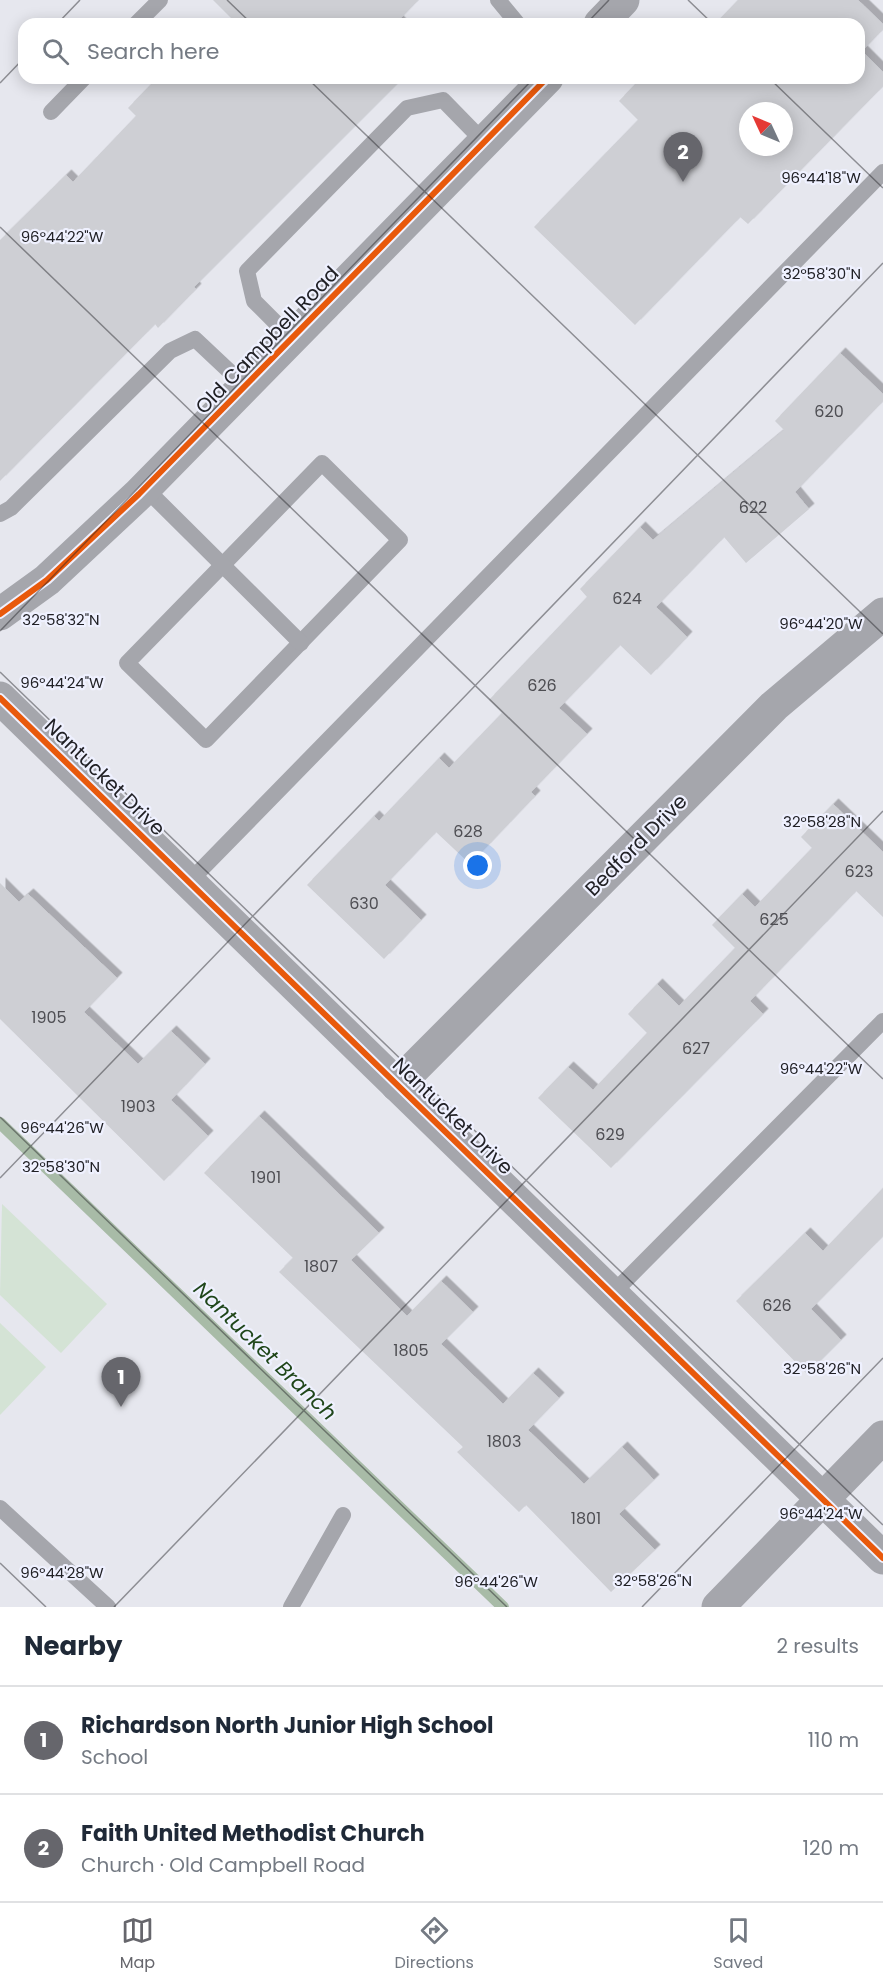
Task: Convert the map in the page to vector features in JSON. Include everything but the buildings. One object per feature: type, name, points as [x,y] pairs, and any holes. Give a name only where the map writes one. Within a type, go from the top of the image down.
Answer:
[{"type":"street","points":[[606,18],[623,0]]},
{"type":"street","name":"Old Campbell Road","points":[[0,614],[47,580],[145,488],[541,84]]},
{"type":"street","name":"Bedford Drive","points":[[397,1084],[774,706],[883,614]]},
{"type":"street","name":"Nantucket Drive","points":[[0,698],[883,1558]]},
{"type":"street","points":[[717,1607],[883,1437]]},
{"type":"lane","points":[[142,18],[160,0]]},
{"type":"lane","points":[[498,0],[513,18]]},
{"type":"lane","points":[[51,112],[78,84]]},
{"type":"lane","points":[[291,338],[254,301],[247,271],[399,116],[407,108],[443,100],[484,142]]},
{"type":"lane","points":[[189,882],[883,172]]},
{"type":"lane","points":[[0,514],[11,508],[59,462],[170,351],[195,339],[245,386]]},
{"type":"lane","points":[[322,463],[400,540],[300,643],[206,740],[127,663],[322,463]]},
{"type":"lane","points":[[145,488],[300,643]]},
{"type":"lane","points":[[612,1294],[883,1021]]},
{"type":"lane","points":[[0,1508],[108,1607]]},
{"type":"lane","points":[[291,1607],[343,1515]]},
{"type":"green space","points":[[2,1204],[107,1304],[61,1353],[0,1295]]},
{"type":"green space","points":[[0,1323],[46,1367],[0,1415]]},
{"type":"waterway","name":"Nantucket Branch","points":[[0,1123],[503,1607]]},
{"type":"cycle path","points":[[0,614],[47,580],[139,494],[541,84]]},
{"type":"cycle path","points":[[0,698],[883,1558]]},
{"type":"place","name":"Faith United Methodist Church","points":[[683,182]]},
{"type":"place","name":"Richardson North Junior High School","points":[[121,1407]]}]
